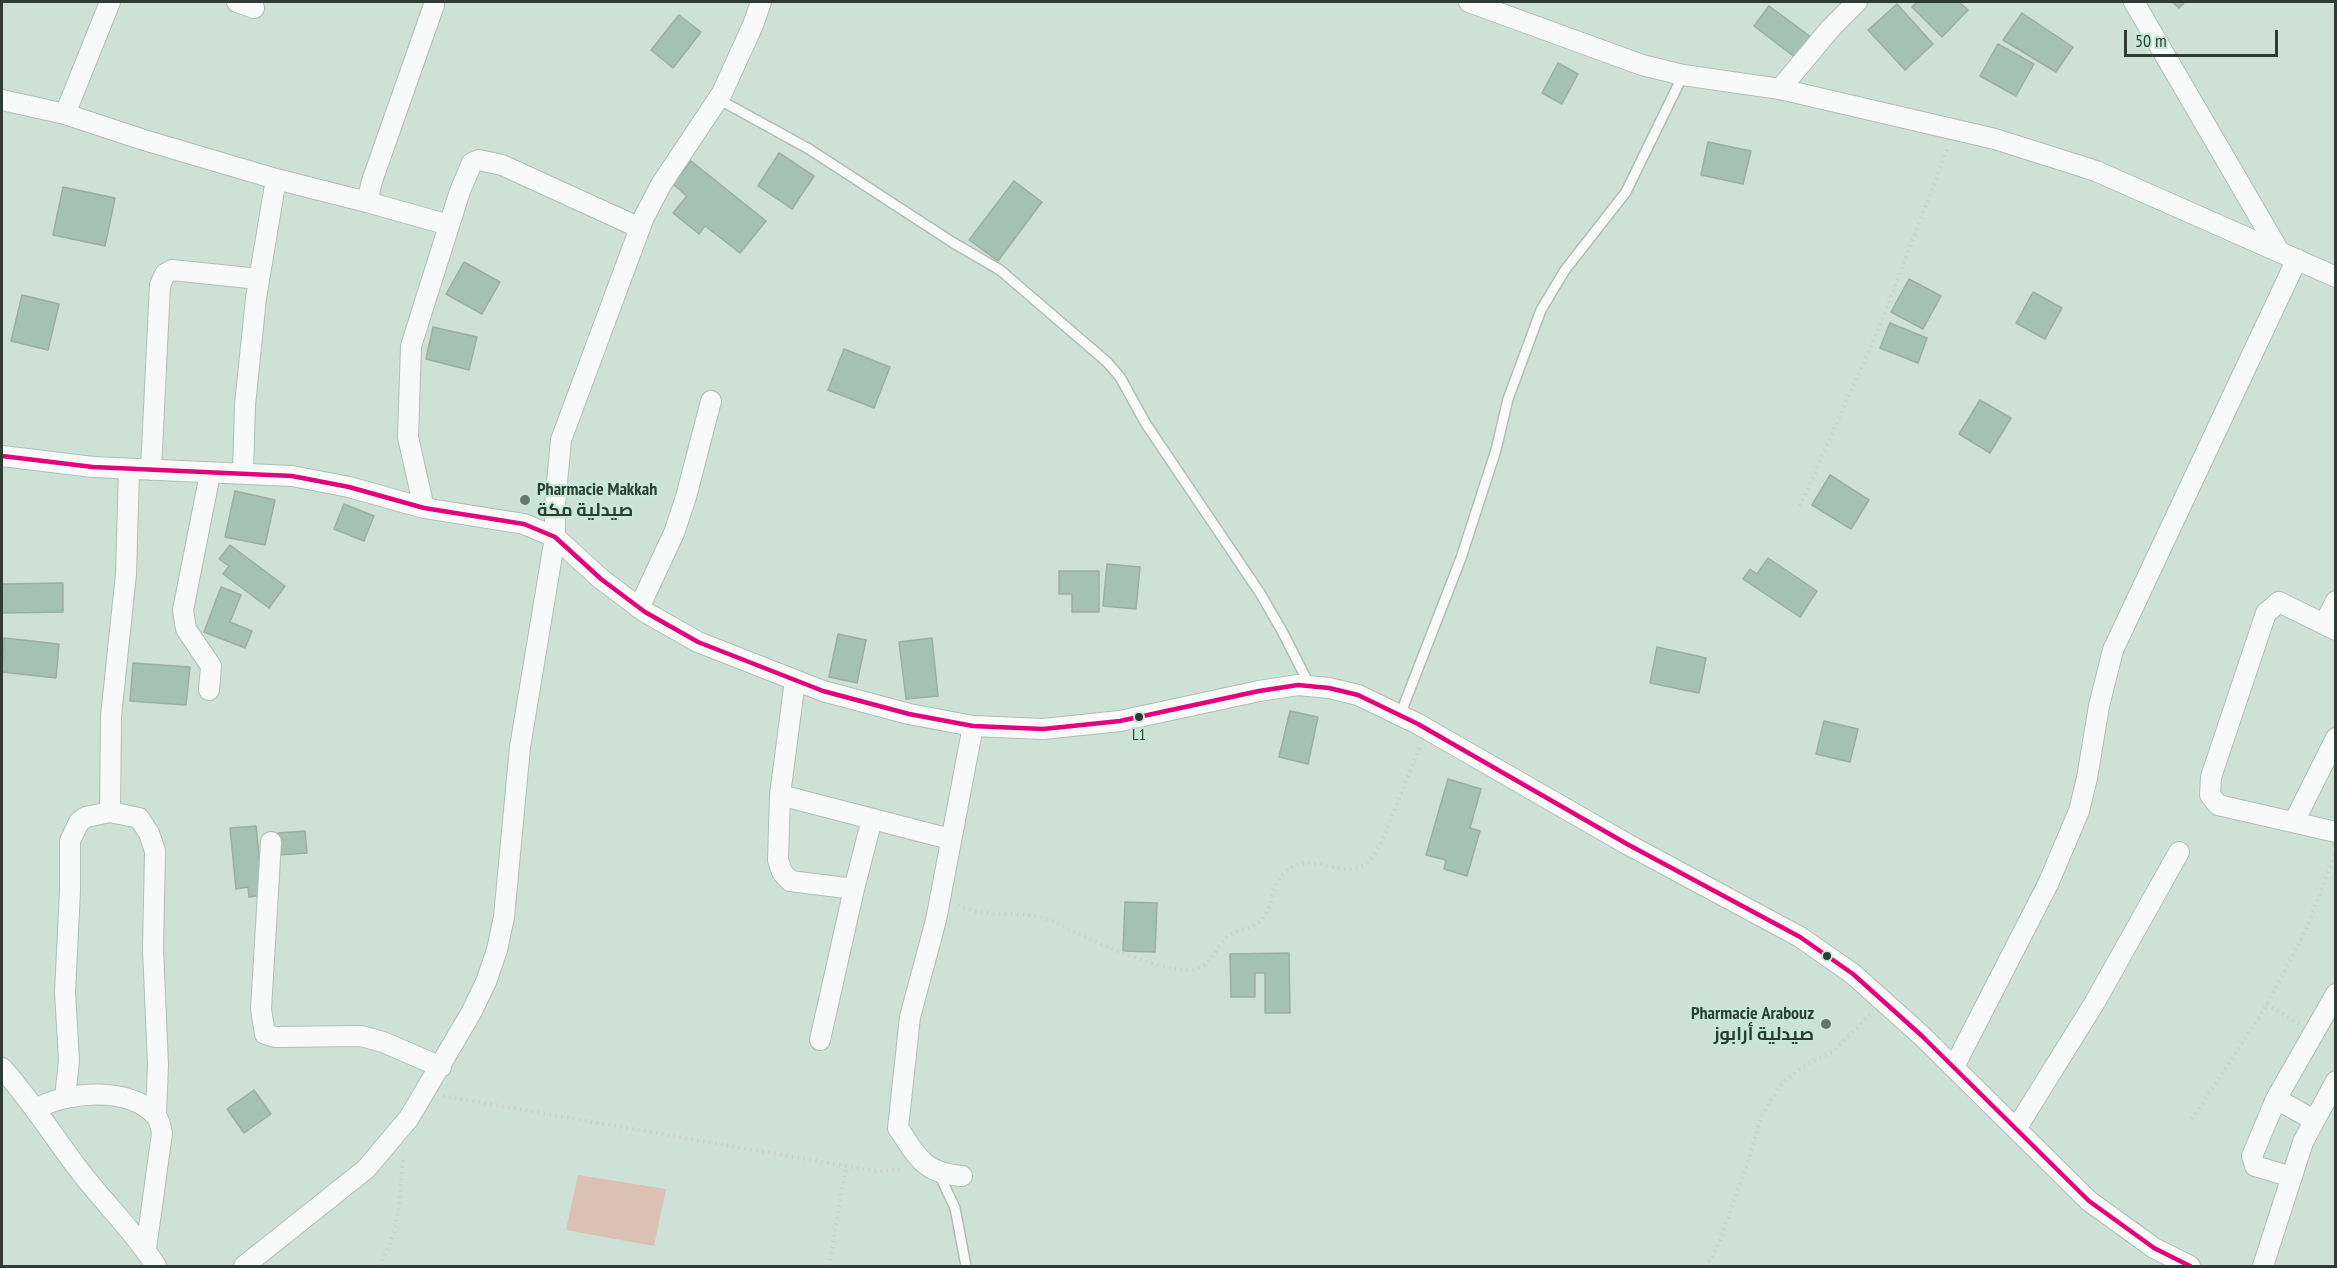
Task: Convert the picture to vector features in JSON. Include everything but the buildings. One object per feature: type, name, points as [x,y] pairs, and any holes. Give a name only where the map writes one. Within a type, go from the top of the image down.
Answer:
[{"type":"street","points":[[65,114],[110,2]]},
{"type":"street","points":[[244,1266],[264,1259],[366,1169],[409,1118],[441,1067],[486,982],[498,950],[504,917],[520,747],[555,537],[555,504],[561,440],[651,201],[717,99],[746,41],[760,2]]},
{"type":"street","points":[[1469,2],[1642,65],[1683,75],[1780,89],[1995,139],[2096,171],[2336,277]]},
{"type":"street","points":[[1780,89],[1830,29],[1857,2]]},
{"type":"street","points":[[2134,2],[2279,250]]},
{"type":"street","points":[[367,202],[372,181],[434,5]]},
{"type":"street","points":[[2,100],[65,114],[276,179],[449,225]]},
{"type":"street","points":[[424,508],[408,437],[411,346],[449,225],[472,163],[479,160],[502,165],[640,228]]},
{"type":"street","points":[[251,474],[245,405],[259,279],[276,179]]},
{"type":"street","points":[[1954,1067],[2039,903],[2079,811],[2099,706],[2113,650],[2297,259]]},
{"type":"street","points":[[151,470],[160,285],[165,274],[172,270],[259,279]]},
{"type":"street","points":[[639,608],[680,515],[711,401]]},
{"type":"street","points":[[2,456],[129,470],[292,476],[349,487],[424,508],[524,524],[555,537],[601,579],[639,608],[698,642],[823,691],[909,714],[973,726],[1043,729],[1120,721],[1259,691],[1298,685],[1358,695],[1427,729],[1627,844],[1800,937],[1853,974],[1883,1001],[1954,1067],[2089,1200],[2154,1248],[2190,1266]]},
{"type":"street","points":[[110,812],[111,716],[126,574],[129,470]]},
{"type":"street","points":[[209,690],[211,666],[186,629],[183,610],[210,474]]},
{"type":"street","points":[[2336,602],[2330,627],[2279,602],[2266,614],[2211,777],[2210,795],[2218,805],[2336,832]]},
{"type":"street","points":[[795,680],[780,795],[778,860],[782,872],[790,881],[854,889]]},
{"type":"street","points":[[962,1176],[945,1175],[931,1168],[898,1128],[910,1017],[944,882],[950,839],[973,726]]},
{"type":"street","points":[[2294,822],[2336,738]]},
{"type":"street","points":[[780,795],[950,839]]},
{"type":"street","points":[[65,1097],[69,1061],[65,992],[70,841],[79,822],[87,817],[110,812],[139,818],[149,832],[155,851],[153,949],[158,1065],[156,1115],[162,1133],[146,1249]]},
{"type":"street","points":[[820,1040],[872,819]]},
{"type":"street","points":[[271,842],[261,1009],[265,1034],[275,1037],[361,1036],[383,1042],[441,1067]]},
{"type":"street","points":[[2016,1130],[2095,1002],[2179,852]]},
{"type":"street","points":[[2292,1177],[2255,1166],[2252,1155],[2276,1099],[2336,993]]},
{"type":"street","points":[[2,1068],[36,1109],[79,1171],[146,1249],[156,1266]]},
{"type":"street","points":[[2263,1266],[2303,1142],[2336,1081]]},
{"type":"street","points":[[36,1109],[50,1101],[65,1097],[122,1096],[156,1115]]},
{"type":"street","points":[[2276,1099],[2314,1120]]},
{"type":"lane","points":[[1400,715],[1461,558],[1496,450],[1508,399],[1541,310],[1565,270],[1626,192],[1683,75]]},
{"type":"lane","points":[[717,99],[808,149],[914,218],[1000,270],[1107,362],[1120,377],[1146,424],[1260,593],[1282,630],[1310,686]]},
{"type":"lane","points":[[931,1168],[955,1208],[966,1266]]},
{"type":"path","points":[[1800,506],[1881,323],[1954,130]]},
{"type":"path","points":[[944,882],[955,904],[968,910],[993,915],[1026,915],[1047,919],[1114,950],[1159,966],[1196,969],[1206,964],[1226,938],[1262,921],[1270,906],[1276,883],[1287,869],[1300,863],[1314,863],[1344,870],[1354,869],[1370,859],[1385,833],[1427,729]]},
{"type":"path","points":[[2192,1119],[2264,1010],[2306,930],[2336,852]]},
{"type":"path","points":[[1704,1266],[1712,1258],[1720,1240],[1762,1115],[1781,1084],[1802,1066],[1834,1052],[1844,1044],[1883,1001]]},
{"type":"path","points":[[425,1093],[846,1166],[892,1171],[931,1168]]},
{"type":"path","points":[[379,1266],[395,1232],[399,1214],[402,1159],[409,1118]]},
{"type":"path","points":[[829,1266],[846,1166]]},
{"type":"shaded area","points":[[578,1175],[666,1189],[654,1246],[566,1230]]},
{"type":"transit line","points":[[2,456],[93,467],[292,476],[349,487],[424,508],[524,524],[555,537],[601,579],[645,612],[698,642],[823,691],[909,714],[973,726],[1043,729],[1120,721],[1259,691],[1298,685],[1329,688],[1358,695],[1418,724],[1627,844],[1800,937],[1853,974],[1922,1036],[2089,1201],[2154,1248],[2190,1266]]},
{"type":"place","name":"Pharmacie Makkah صيدلية مكة","points":[[525,500]]},
{"type":"place","name":"L1","points":[[1139,717]]},
{"type":"place","name":"Pharmacie Arabouz صيدلية أرابوز","points":[[1826,1024]]}]
